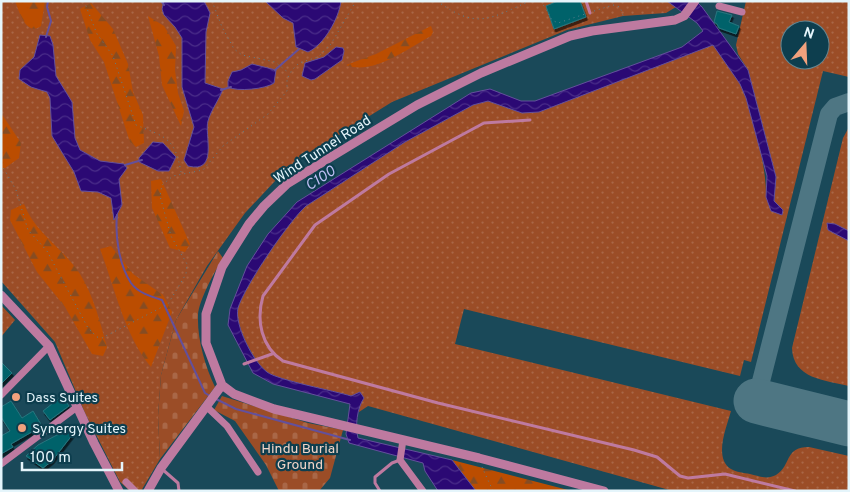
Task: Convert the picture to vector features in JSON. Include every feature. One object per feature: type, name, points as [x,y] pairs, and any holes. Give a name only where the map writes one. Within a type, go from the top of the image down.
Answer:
[{"type":"street","name":"Wind Tunnel Road","points":[[222,385],[206,343],[206,314],[211,296],[222,267],[249,224],[288,184],[417,105],[504,63],[570,36],[675,20],[684,16],[695,1]]},
{"type":"street","points":[[719,5],[742,12]]},
{"type":"street","points":[[1,295],[49,346],[77,407],[120,491]]},
{"type":"street","points":[[1,395],[49,346]]},
{"type":"street","points":[[148,491],[161,468],[222,385],[234,394],[274,409],[360,429],[403,443],[479,458],[604,491]]},
{"type":"street","points":[[211,401],[258,472]]},
{"type":"street","points":[[1,464],[77,407]]},
{"type":"street","points":[[403,443],[400,459],[423,491]]},
{"type":"street","points":[[126,482],[135,491]]},
{"type":"lane","points":[[586,1],[590,13]]},
{"type":"lane","points":[[530,120],[484,123],[389,174],[315,226],[263,296],[259,309],[259,324],[272,354],[283,361],[438,403],[634,450],[656,457],[680,476],[688,478],[726,474],[795,491]]},
{"type":"lane","points":[[244,364],[272,354]]},
{"type":"lane","points":[[380,491],[375,482],[375,477],[400,459]]},
{"type":"lane","points":[[161,468],[178,483],[179,491]]},
{"type":"path","points":[[84,1],[97,34],[113,56],[136,125],[159,134],[172,144],[178,152],[182,173]]},
{"type":"path","points":[[212,1],[222,27],[234,49],[242,55],[274,62],[290,73]]},
{"type":"path","points":[[1,164],[16,190],[28,230],[46,251],[88,328],[98,337],[102,338],[168,304],[188,268],[170,236],[160,190],[173,176],[203,170],[223,146],[268,114],[287,91],[287,79],[290,73],[299,64],[318,57],[331,44],[356,1]]},
{"type":"path","points":[[438,1],[469,20],[488,20],[530,1]]},
{"type":"path","points":[[479,458],[487,483],[493,491]]},
{"type":"green space","points":[[1,1],[667,1],[676,7],[666,13],[623,16],[567,30],[392,102],[289,166],[245,213],[207,266],[176,320],[161,375],[158,416],[160,459],[141,491],[130,491],[120,482],[85,413],[55,342],[1,281]]},
{"type":"green space","points":[[15,1],[45,1],[41,26],[31,28],[27,26]]},
{"type":"green space","points":[[746,1],[849,1],[849,77],[823,71],[751,362],[744,360],[740,376],[464,309],[455,344],[731,411],[724,433],[722,450],[726,464],[731,469],[763,477],[773,476],[781,471],[792,453],[801,448],[809,447],[849,456],[849,491],[673,491],[368,406],[359,412],[360,403],[351,396],[273,375],[262,367],[251,352],[239,323],[238,308],[258,270],[298,214],[306,206],[405,142],[473,105],[488,101],[522,113],[713,45],[740,84],[750,108],[762,156],[766,197],[783,210],[774,201],[776,177],[748,70],[738,54],[736,45]]},
{"type":"green space","points":[[91,3],[113,29],[128,64],[133,92],[143,115],[144,143],[136,147],[130,142],[104,62],[90,40],[80,9]]},
{"type":"green space","points":[[148,16],[164,26],[176,46],[175,70],[178,93],[184,111],[181,126],[162,85],[159,56]]},
{"type":"green space","points":[[431,26],[433,32],[431,36],[390,59],[367,67],[346,65],[376,54]]},
{"type":"green space","points":[[1,113],[21,143],[19,158],[1,171]]},
{"type":"green space","points":[[849,127],[849,386],[821,380],[804,372],[794,358],[792,348],[843,138]]},
{"type":"green space","points":[[161,179],[190,244],[185,252],[170,248],[152,208],[151,181]]},
{"type":"green space","points":[[24,204],[35,224],[73,265],[85,283],[96,310],[107,347],[103,356],[92,354],[65,307],[37,272],[10,220],[11,210]]},
{"type":"green space","points":[[111,246],[133,274],[163,295],[172,312],[151,367],[134,341],[127,326],[100,249]]},
{"type":"green space","points":[[218,251],[223,258],[204,294],[198,315],[202,352],[215,387],[160,459],[158,416],[161,375],[176,320]]},
{"type":"green space","points":[[1,305],[15,320],[1,337]]},
{"type":"green space","name":"Hindu Burial Ground","points":[[222,396],[308,423],[343,430],[330,478],[319,491],[279,491],[266,465],[235,421],[214,410]]},
{"type":"green space","points":[[452,460],[572,491],[476,491]]},
{"type":"water","points":[[164,1],[204,1],[210,13],[206,32],[205,83],[223,89],[208,121],[207,159],[204,164],[198,167],[188,166],[184,160],[194,127],[182,87],[182,38],[164,15],[162,9]]},
{"type":"water","points":[[265,1],[341,1],[340,8],[330,30],[320,43],[308,52],[296,47],[293,23],[283,18]]},
{"type":"water","points":[[667,1],[696,1],[748,70],[776,177],[774,201],[783,210],[782,215],[771,211],[766,197],[767,176],[746,98],[740,84],[713,45],[539,112],[522,113],[488,101],[473,105],[405,142],[306,206],[289,225],[268,255],[249,285],[238,308],[239,323],[246,342],[256,360],[267,372],[294,382],[351,396],[360,392],[364,398],[357,417],[358,438],[452,460],[476,491],[438,491],[425,471],[423,463],[349,443],[346,434],[350,404],[273,384],[253,373],[228,325],[230,309],[247,266],[268,234],[297,202],[471,93],[490,89],[521,101],[535,101],[682,47],[703,31],[697,23]]},
{"type":"water","points":[[40,35],[50,36],[53,45],[56,76],[72,102],[75,138],[80,150],[100,161],[124,164],[127,168],[119,179],[122,205],[114,220],[111,198],[98,192],[81,191],[74,172],[52,136],[50,98],[47,92],[31,87],[19,79],[20,70],[34,57]]},
{"type":"water","points":[[336,47],[343,48],[342,60],[315,79],[311,80],[302,76],[305,63],[324,57]]},
{"type":"water","points":[[252,64],[276,70],[274,83],[265,87],[251,89],[232,89],[228,87],[228,81],[232,72]]},
{"type":"water","points":[[153,142],[163,143],[176,157],[169,171],[158,171],[139,162],[139,158]]},
{"type":"water","points":[[827,223],[835,224],[849,231],[849,241],[828,230]]},
{"type":"building","points":[[558,1],[580,1],[586,17],[554,29],[546,6]]},
{"type":"building","points":[[717,11],[732,15],[729,22],[739,26],[736,34],[719,28],[714,22]]},
{"type":"building","points":[[1,362],[12,373],[1,384]]},
{"type":"building","points":[[62,396],[69,406],[50,420],[43,411]]},
{"type":"building","points":[[11,401],[22,418],[33,411],[42,426],[11,444],[13,447],[1,454],[1,436],[10,431],[1,417],[1,407]]},
{"type":"building","points":[[74,426],[76,430],[52,461],[43,468],[26,456],[38,445]]},
{"type":"waterway","points":[[46,37],[51,21],[47,7],[48,1]]},
{"type":"waterway","points":[[161,1],[164,5]]},
{"type":"waterway","points":[[275,70],[299,49]]},
{"type":"waterway","points":[[221,90],[231,87]]},
{"type":"waterway","points":[[125,165],[142,160]]},
{"type":"waterway","points":[[117,215],[119,250],[127,276],[137,289],[162,300],[205,393],[210,396]]},
{"type":"waterway","points":[[216,399],[236,409],[350,440]]},
{"type":"taxiway","points":[[756,401],[829,114],[835,107],[849,102]]},
{"type":"runway","points":[[756,401],[849,424]]},
{"type":"place","name":"Dass Suites","points":[[16,397]]},
{"type":"place","name":"Synergy Suites","points":[[22,428]]},
{"type":"water label","name":"C100","points":[[320,178]]}]
